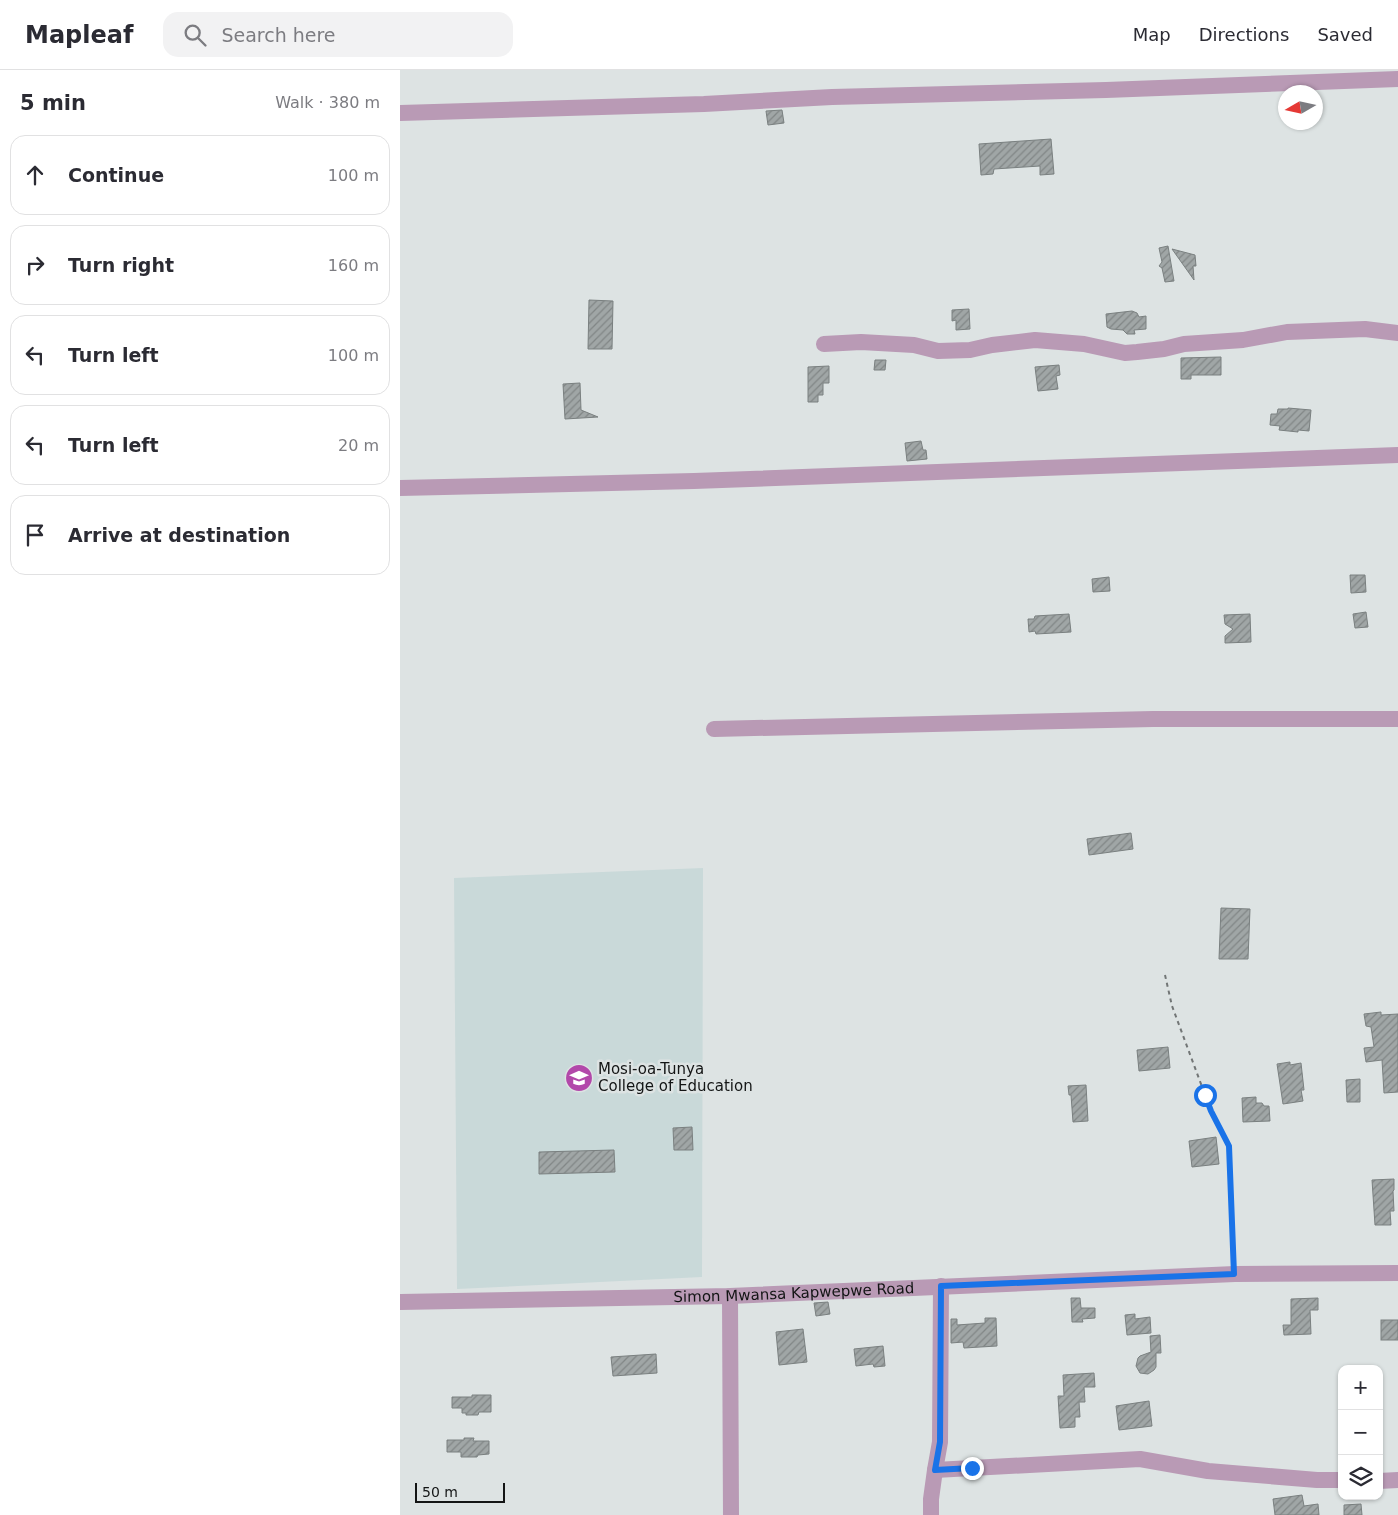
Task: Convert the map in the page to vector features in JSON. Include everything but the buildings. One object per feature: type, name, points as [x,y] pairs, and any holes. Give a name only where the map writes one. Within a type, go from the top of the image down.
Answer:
[{"type":"street","points":[[400,113],[1398,79]]},
{"type":"street","points":[[824,344],[860,342],[914,346],[938,351],[970,350],[992,345],[1035,340],[1084,344],[1125,352],[1136,352],[1164,349],[1184,344],[1243,340],[1287,332],[1365,329],[1398,333]]},
{"type":"street","points":[[400,488],[694,481],[1398,455]]},
{"type":"street","points":[[714,729],[1154,719],[1398,719]]},
{"type":"street","name":"Simon Mwansa Kapwepwe Road","points":[[400,1302],[730,1296],[1234,1274],[1398,1273]]},
{"type":"street","points":[[931,1515],[935,1470],[940,1442],[941,1286]]},
{"type":"street","points":[[730,1296],[731,1515]]},
{"type":"street","points":[[935,1470],[1140,1460],[1208,1471],[1338,1480]]},
{"type":"street","points":[[1383,1481],[1398,1480]]},
{"type":"path","points":[[1165,975],[1172,1006],[1211,1111],[1229,1146],[1234,1274]]},
{"type":"shaded area","name":"Mosi-oa-Tunya College of Education","points":[[703,868],[702,1277],[457,1289],[454,878]]},
{"type":"place","name":"Mosi-oa-Tunya College of Education","points":[[579,1078]]},
{"type":"route","points":[[972,1468],[935,1470],[940,1442],[941,1286],[1234,1274],[1229,1146],[1205,1095]]}]
